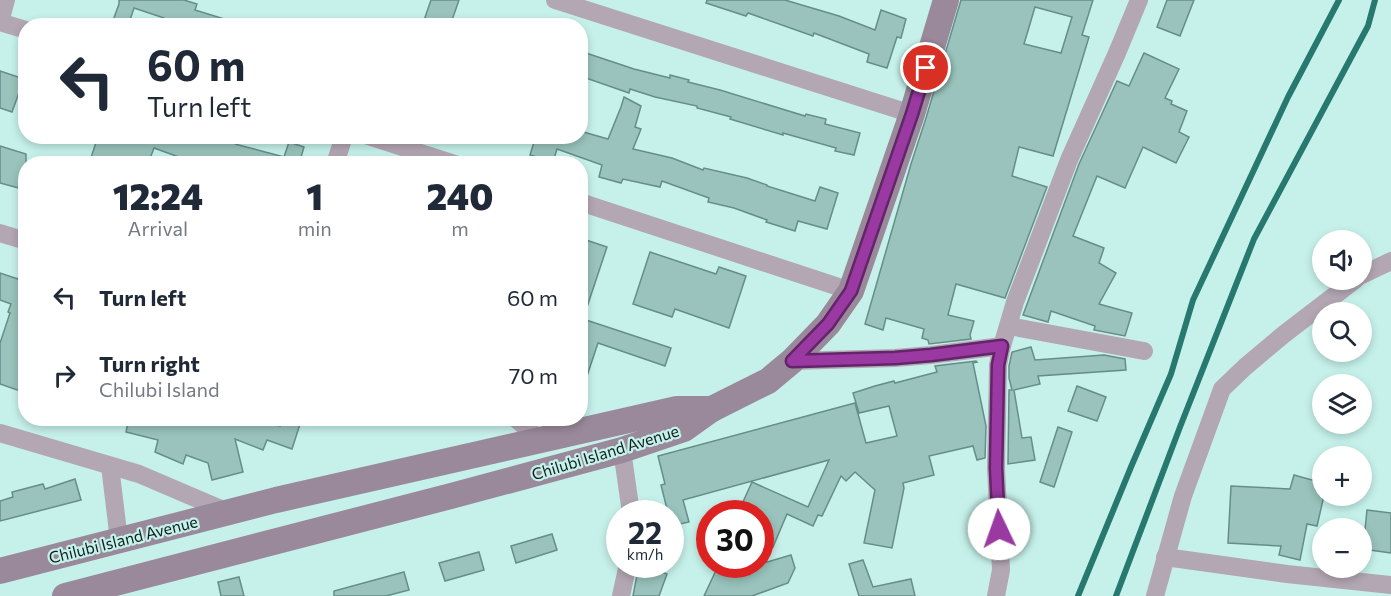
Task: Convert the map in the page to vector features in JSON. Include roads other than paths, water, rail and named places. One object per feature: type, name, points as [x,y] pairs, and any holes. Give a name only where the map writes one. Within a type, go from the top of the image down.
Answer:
[{"type":"street","points":[[6,0],[0,22],[18,28]]},
{"type":"street","points":[[555,0],[912,114]]},
{"type":"street","points":[[712,409],[768,381],[792,361],[828,324],[851,291],[912,114],[946,0]]},
{"type":"street","points":[[996,596],[1001,570],[996,468],[998,365],[1002,346],[1015,302],[1069,160],[1139,0]]},
{"type":"street","points":[[393,144],[430,156]]},
{"type":"street","points":[[588,205],[851,291]]},
{"type":"street","points":[[0,232],[18,238]]},
{"type":"street","points":[[1372,270],[1391,261]]},
{"type":"street","points":[[1155,596],[1183,496],[1222,389],[1283,335],[1342,290]]},
{"type":"street","points":[[1009,326],[1144,351]]},
{"type":"street","points":[[792,361],[895,358],[1002,346]]},
{"type":"street","name":"Chilubi Island Avenue","points":[[0,571],[228,512],[540,440],[677,409],[712,409]]},
{"type":"street","name":"Chilubi Island Avenue","points":[[65,596],[622,450],[684,429],[712,409]]},
{"type":"street","points":[[525,426],[540,440]]},
{"type":"street","points":[[0,433],[139,474],[228,512]]},
{"type":"street","points":[[622,450],[630,500]]},
{"type":"street","points":[[110,466],[119,540]]},
{"type":"street","points":[[1165,557],[1287,574],[1391,585]]},
{"type":"street","points":[[612,596],[624,580]]},
{"type":"waterway","points":[[1078,596],[1171,374],[1193,300],[1288,97],[1339,0]]},
{"type":"waterway","points":[[1116,596],[1254,239],[1368,26],[1375,0]]}]
